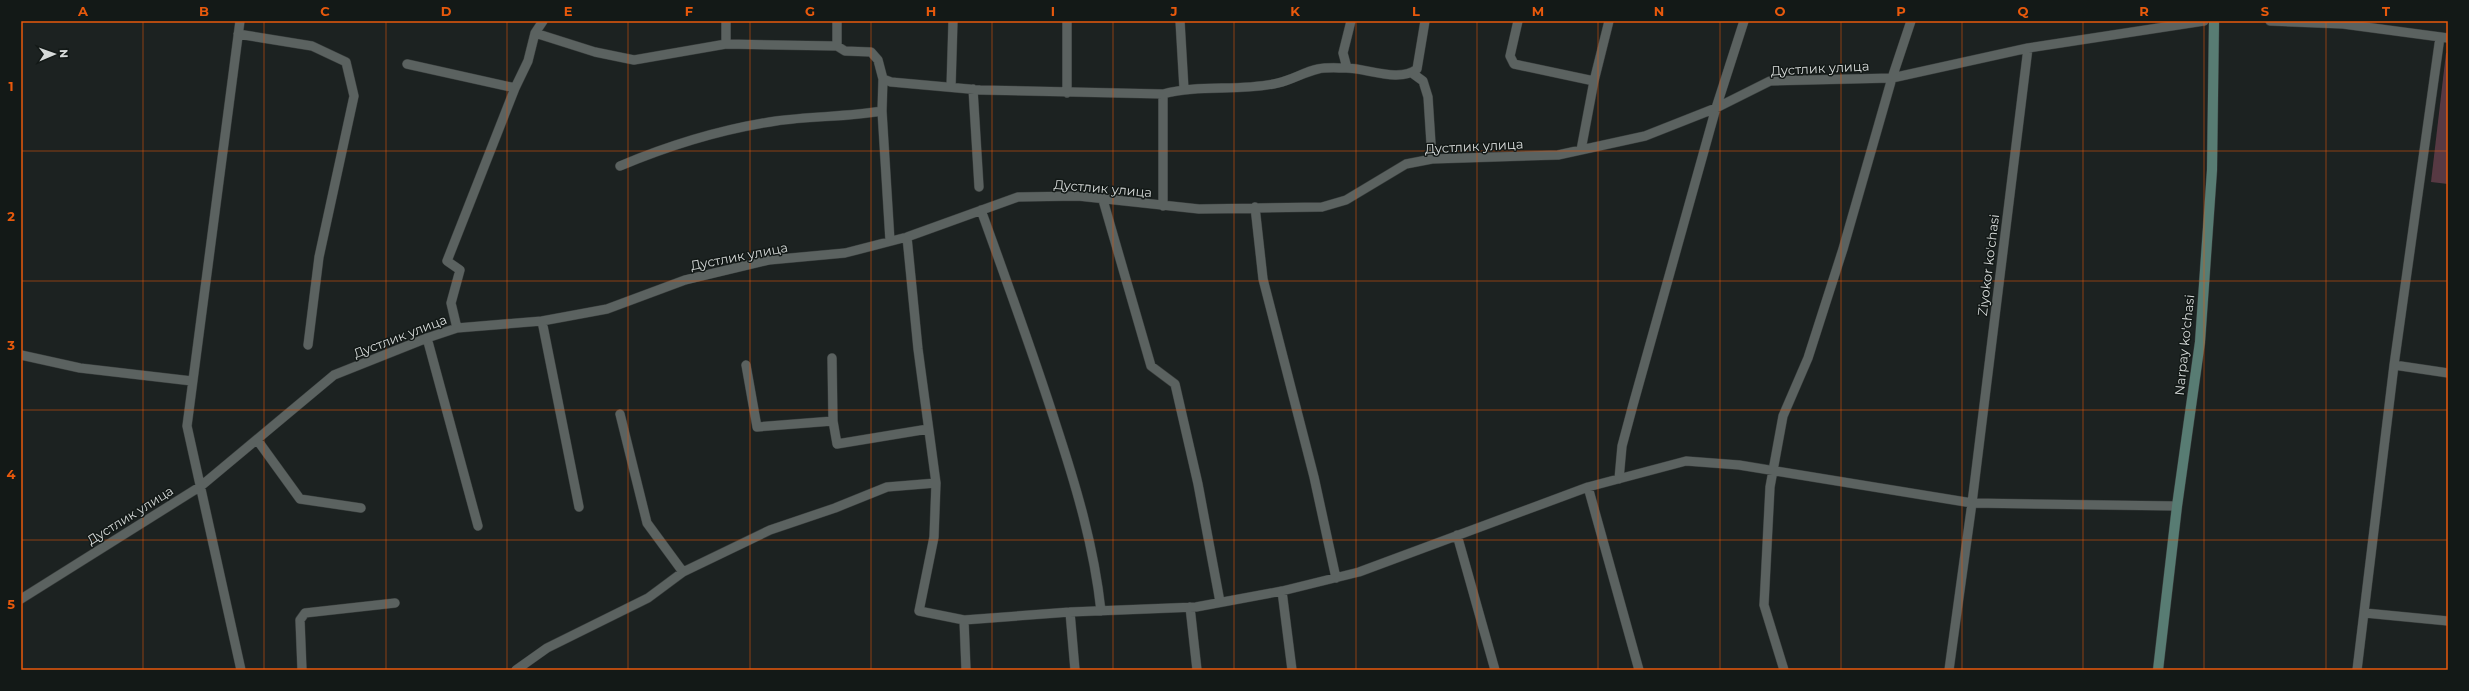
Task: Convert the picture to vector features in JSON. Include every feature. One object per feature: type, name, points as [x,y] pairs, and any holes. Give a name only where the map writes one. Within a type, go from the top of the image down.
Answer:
[{"type":"main road","name":"Narpay ko'chasi","points":[[2158,670],[2177,506],[2200,342],[2212,170],[2214,21]]},
{"type":"street","points":[[240,21],[187,426],[241,670]]},
{"type":"street","points":[[457,328],[451,303],[460,270],[447,261],[515,88],[528,61],[535,33],[543,21]]},
{"type":"street","points":[[726,21],[726,44]]},
{"type":"street","points":[[837,21],[837,46]]},
{"type":"street","points":[[951,87],[953,21]]},
{"type":"street","points":[[1067,21],[1067,93]]},
{"type":"street","points":[[1180,21],[1184,89]]},
{"type":"street","points":[[1347,68],[1343,53],[1351,21]]},
{"type":"street","points":[[883,79],[891,82],[973,89],[1067,93],[1163,94],[1184,89],[1242,88],[1279,83],[1318,69],[1347,68],[1401,75],[1412,73],[1417,69],[1425,21]]},
{"type":"street","points":[[1518,21],[1510,56],[1514,64],[1594,81]]},
{"type":"street","points":[[1581,150],[1594,81],[1609,21]]},
{"type":"street","points":[[1619,479],[1622,446],[1633,405],[1716,108],[1744,21]]},
{"type":"street","points":[[1784,670],[1764,605],[1773,471],[1784,416],[1808,358],[1843,249],[1892,78],[1911,21]]},
{"type":"street","name":"Дустлик улица","points":[[21,598],[201,486],[258,441],[334,375],[427,338],[457,328],[542,321],[607,309],[685,280],[769,260],[845,253],[907,237],[1018,197],[1078,196],[1103,200],[1199,209],[1322,207],[1346,200],[1406,164],[1432,159],[1558,156],[1645,136],[1716,108],[1770,81],[1892,78],[2028,48],[2204,21]]},
{"type":"street","points":[[2270,21],[2343,24],[2444,37],[2394,365],[2357,670]]},
{"type":"street","points":[[535,33],[595,52],[634,60],[726,44],[837,46],[845,51],[872,52],[878,60],[883,79],[882,111],[890,241]]},
{"type":"street","points":[[238,34],[312,46],[346,62],[354,96],[319,257],[308,344]]},
{"type":"street","name":"Ziyokor ko'chasi","points":[[1949,670],[1972,502],[2028,48]]},
{"type":"street","points":[[407,64],[515,88]]},
{"type":"street","points":[[1412,73],[1423,81],[1428,97],[1432,159]]},
{"type":"street","points":[[973,89],[979,187]]},
{"type":"street","points":[[1163,94],[1163,206]]},
{"type":"street","points":[[620,166],[645,155],[723,130],[778,121],[847,116],[882,111]]},
{"type":"street","points":[[1103,200],[1151,366],[1175,384],[1198,484],[1220,602]]},
{"type":"street","points":[[1255,207],[1263,279],[1311,463],[1336,578]]},
{"type":"street","points":[[981,210],[1032,349],[1088,527],[1097,574],[1101,610]]},
{"type":"street","points":[[907,237],[928,429],[936,483],[934,537],[919,611],[964,620],[1101,610],[1190,607],[1282,591],[1359,572],[1588,487],[1686,461],[1739,464],[1773,471],[1972,502],[2177,506]]},
{"type":"street","points":[[542,321],[579,507]]},
{"type":"street","points":[[427,338],[478,526]]},
{"type":"street","points":[[21,355],[80,368],[192,381]]},
{"type":"street","points":[[832,358],[833,421],[837,444],[928,429]]},
{"type":"street","points":[[746,365],[757,427],[833,421]]},
{"type":"street","points":[[2394,365],[2448,373]]},
{"type":"street","points":[[620,414],[647,523],[683,572]]},
{"type":"street","points":[[258,441],[300,499],[360,508]]},
{"type":"street","points":[[519,669],[547,648],[648,598],[683,572],[770,530],[835,508],[887,487],[936,483]]},
{"type":"street","points":[[1588,487],[1639,670]]},
{"type":"street","points":[[1457,535],[1495,670]]},
{"type":"street","points":[[1282,591],[1292,670]]},
{"type":"street","points":[[302,670],[300,620],[305,613],[395,603]]},
{"type":"street","points":[[1190,607],[1197,670]]},
{"type":"street","points":[[1070,612],[1075,670]]},
{"type":"street","points":[[2365,613],[2448,621]]},
{"type":"street","points":[[964,620],[966,670]]},
{"type":"shaded area","points":[[2446,53],[2448,53],[2448,184],[2431,182]]}]
